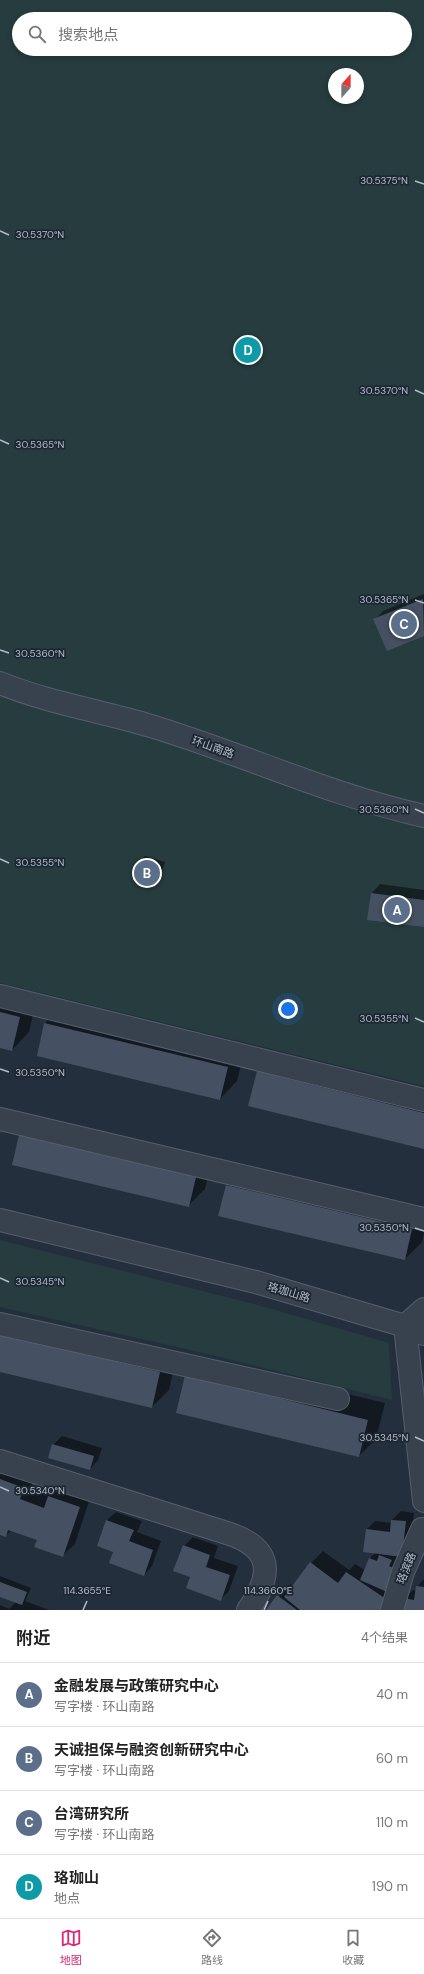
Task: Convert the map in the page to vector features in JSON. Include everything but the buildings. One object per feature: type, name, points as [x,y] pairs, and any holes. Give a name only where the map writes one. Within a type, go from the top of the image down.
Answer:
[{"type":"street","name":"环山南路","points":[[0,683],[26,694],[151,726],[307,782],[390,809],[424,816]]},
{"type":"street","points":[[0,996],[424,1100]]},
{"type":"street","points":[[0,1119],[423,1221]]},
{"type":"street","name":"珞珈山路","points":[[0,1220],[256,1282],[415,1330]]},
{"type":"street","points":[[423,1529],[424,1501],[415,1330],[424,1308]]},
{"type":"street","points":[[0,1324],[338,1399]]},
{"type":"street","points":[[0,1461],[230,1534],[252,1543],[262,1556],[266,1572],[263,1585],[248,1610]]},
{"type":"street","name":"珞滨路","points":[[392,1610],[403,1572],[423,1529]]},
{"type":"green space","points":[[0,0],[424,0],[424,1086],[0,983]]},
{"type":"green space","points":[[0,1240],[258,1305],[389,1343],[392,1400],[221,1357],[0,1307]]},
{"type":"place","name":"珞珈山","points":[[248,350]]},
{"type":"place","name":"台湾研究所","points":[[404,624]]},
{"type":"place","name":"天诚担保与融资创新研究中心","points":[[147,873]]},
{"type":"place","name":"金融发展与政策研究中心","points":[[397,910]]}]
